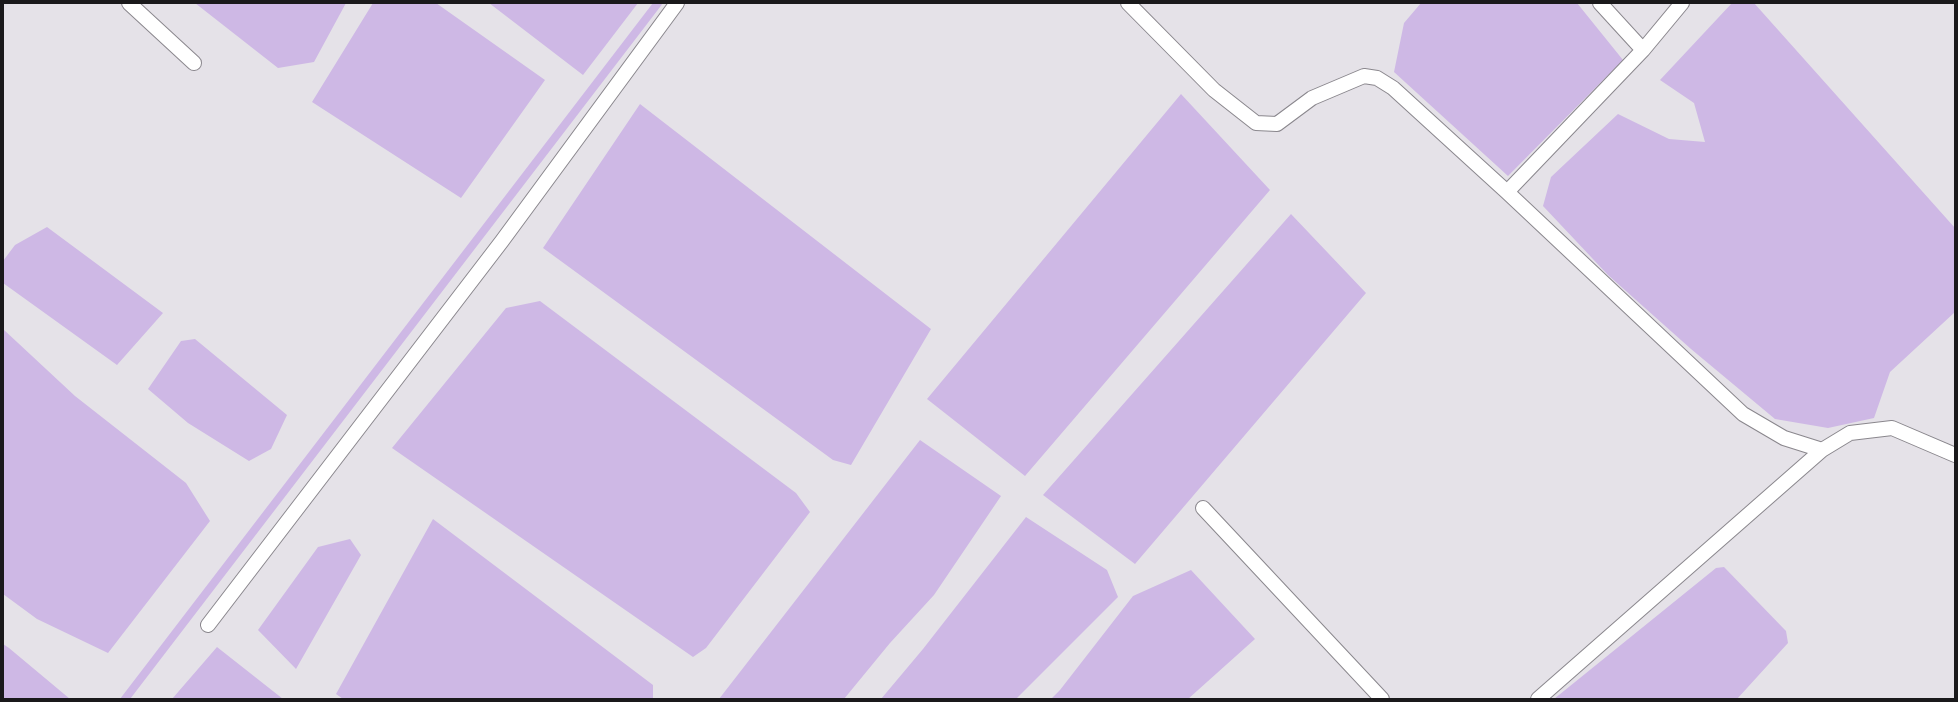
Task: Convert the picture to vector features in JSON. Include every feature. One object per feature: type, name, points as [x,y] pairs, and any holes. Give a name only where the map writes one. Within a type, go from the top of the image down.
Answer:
[{"type":"lane","points":[[129,3],[194,63]]},
{"type":"lane","points":[[208,625],[502,241],[677,3]]},
{"type":"lane","points":[[1128,3],[1214,90],[1256,123],[1276,124],[1312,98],[1364,76],[1376,78],[1394,88],[1743,414],[1784,438],[1822,450]]},
{"type":"lane","points":[[1600,3],[1643,50]]},
{"type":"lane","points":[[1507,192],[1643,50],[1682,3]]},
{"type":"lane","points":[[1538,699],[1822,450],[1850,432],[1892,428],[1955,454]]},
{"type":"lane","points":[[1203,508],[1382,699]]},
{"type":"shaded area","points":[[195,3],[346,3],[314,62],[278,68]]},
{"type":"shaded area","points":[[373,3],[436,3],[545,80],[461,198],[312,102]]},
{"type":"shaded area","points":[[489,3],[638,3],[583,75]]},
{"type":"shaded area","points":[[1421,3],[1577,3],[1623,60],[1508,176],[1394,72],[1404,23]]},
{"type":"shaded area","points":[[1732,3],[1754,3],[1955,228],[1955,312],[1890,372],[1874,418],[1828,428],[1775,419],[1691,349],[1608,275],[1543,206],[1551,177],[1618,114],[1669,139],[1705,142],[1694,103],[1660,80]]},
{"type":"shaded area","points":[[1181,94],[1270,190],[1025,476],[927,399]]},
{"type":"shaded area","points":[[640,104],[931,329],[851,465],[833,460],[543,248]]},
{"type":"shaded area","points":[[1291,214],[1366,293],[1135,564],[1043,495]]},
{"type":"shaded area","points":[[47,227],[163,313],[117,365],[3,283],[3,261],[15,245]]},
{"type":"shaded area","points":[[540,301],[796,493],[810,512],[706,648],[693,657],[392,448],[506,308]]},
{"type":"shaded area","points":[[3,329],[75,396],[186,483],[210,521],[108,653],[37,619],[3,594]]},
{"type":"shaded area","points":[[195,339],[287,415],[271,449],[249,461],[188,423],[148,389],[181,341]]},
{"type":"shaded area","points":[[920,440],[1001,496],[934,595],[890,643],[844,699],[719,699]]},
{"type":"shaded area","points":[[1026,517],[1107,570],[1118,597],[1016,699],[881,699],[923,649]]},
{"type":"shaded area","points":[[433,519],[653,685],[653,699],[343,699],[336,694]]},
{"type":"shaded area","points":[[350,539],[361,555],[296,669],[258,630],[318,547]]},
{"type":"shaded area","points":[[1724,567],[1786,631],[1788,643],[1737,699],[1554,699],[1716,568]]},
{"type":"shaded area","points":[[1191,570],[1255,639],[1188,699],[1051,699],[1060,690],[1133,596]]},
{"type":"shaded area","points":[[3,644],[9,648],[70,699],[3,699]]},
{"type":"shaded area","points":[[217,647],[283,699],[172,699]]},
{"type":"waterway","points":[[125,699],[658,3]]}]
